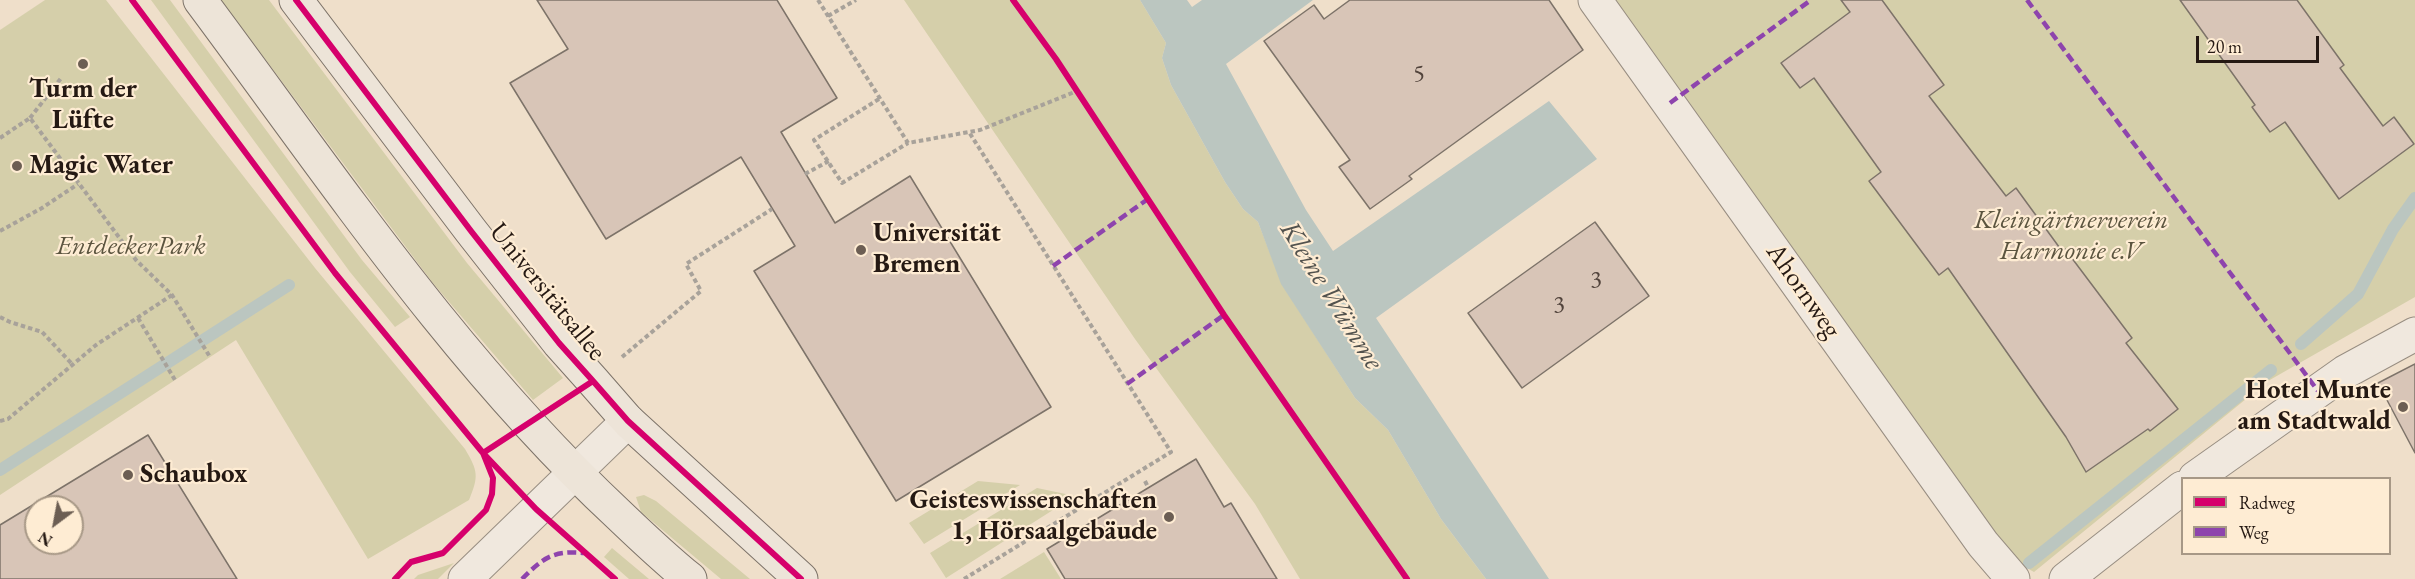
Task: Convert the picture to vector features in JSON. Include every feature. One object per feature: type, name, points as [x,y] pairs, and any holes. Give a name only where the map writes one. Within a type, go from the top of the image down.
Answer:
[{"type":"main road","points":[[201,0],[414,287],[508,403],[574,473],[690,579]]},
{"type":"main road","name":"Universitätsallee","points":[[296,0],[559,343],[628,421],[801,579]]},
{"type":"street","name":"Ahornweg","points":[[1595,0],[1983,544],[2013,579]]},
{"type":"street","points":[[2196,477],[2345,372],[2415,334]]},
{"type":"street","points":[[465,579],[628,421]]},
{"type":"street","points":[[2066,579],[2181,489]]},
{"type":"path","points":[[818,0],[908,143]]},
{"type":"path","points":[[828,16],[856,0]]},
{"type":"path","points":[[0,138],[30,118],[63,77]]},
{"type":"path","points":[[879,99],[814,140],[842,183],[908,143],[980,130],[1077,90]]},
{"type":"path","points":[[30,118],[136,260],[172,295],[210,357]]},
{"type":"path","points":[[964,579],[1171,452],[969,132]]},
{"type":"path","points":[[805,174],[829,161]]},
{"type":"path","points":[[0,231],[42,208],[78,184]]},
{"type":"path","points":[[593,381],[701,291],[686,264],[772,209]]},
{"type":"path","points":[[0,421],[8,419],[96,345],[172,295]]},
{"type":"path","points":[[0,316],[10,322],[42,332],[73,365]]},
{"type":"path","points":[[138,318],[175,380]]},
{"type":"path","points":[[1145,481],[1148,487]]},
{"type":"green space","name":"EntdeckerPark","points":[[45,0],[106,0],[315,268],[465,449],[476,474],[469,500],[368,559],[236,340],[0,495],[0,30]]},
{"type":"green space","points":[[151,0],[170,0],[362,260],[410,317],[395,327],[350,272]]},
{"type":"green space","points":[[221,0],[269,0],[467,263],[563,378],[533,400],[432,282]]},
{"type":"green space","points":[[904,0],[1140,0],[1166,43],[1162,58],[1171,85],[1225,182],[1243,209],[1258,222],[1282,284],[1355,398],[1388,430],[1441,519],[1486,579],[1300,579],[1255,504],[1135,339]]},
{"type":"green space","name":"Kleingärtnerverein Harmonie e.V","points":[[1608,0],[2415,0],[2415,297],[2268,381],[2034,572],[2014,561]]},
{"type":"green space","points":[[978,481],[1020,485],[924,544],[909,523]]},
{"type":"green space","points":[[1037,488],[1075,496],[946,578],[930,553]]},
{"type":"green space","points":[[644,495],[656,501],[750,579],[721,579],[641,512],[636,497]]},
{"type":"green space","points":[[612,548],[649,579],[629,579],[604,557]]},
{"type":"green space","points":[[1044,552],[1061,579],[1000,579]]},
{"type":"green space","points":[[454,563],[438,579],[414,579],[418,575]]},
{"type":"water","name":"Kleine Wümme","points":[[1140,0],[1187,0],[1192,7],[1202,0],[1313,0],[1226,64],[1306,210],[1333,251],[1549,101],[1597,159],[1376,318],[1549,579],[1486,579],[1441,519],[1388,430],[1355,398],[1281,284],[1258,222],[1243,209],[1225,182],[1171,85],[1162,58],[1166,43]]},
{"type":"building","points":[[537,0],[777,0],[837,98],[781,132],[835,223],[910,176],[1051,407],[896,501],[754,271],[795,246],[741,157],[606,239],[510,83],[568,49]]},
{"type":"building","points":[[1350,0],[1549,0],[1583,50],[1409,176],[1412,179],[1370,209],[1339,167],[1350,160],[1264,41],[1314,5],[1324,19]]},
{"type":"building","points":[[1841,0],[1882,0],[1944,85],[1929,96],[2006,196],[2016,188],[2062,251],[2065,249],[2132,338],[2126,343],[2178,409],[2150,431],[2148,429],[2086,472],[2066,437],[1948,268],[1939,275],[1869,181],[1881,172],[1814,78],[1800,88],[1781,63],[1850,12]]},
{"type":"building","points":[[2180,0],[2297,0],[2344,65],[2340,68],[2383,126],[2394,117],[2414,144],[2339,199],[2285,122],[2270,132],[2252,107],[2255,105]]},
{"type":"building","points":[[1595,222],[1649,296],[1522,388],[1468,313]]},
{"type":"building","name":"Hotel Munte am Stadtwald","points":[[2415,364],[2415,453],[2378,383]]},
{"type":"building","name":"Schaubox","points":[[148,435],[237,579],[0,579],[0,525],[24,510],[24,555],[84,555],[84,495],[49,495]]},
{"type":"building","name":"Geisteswissenschaften 1, Hörsaalgebäude","points":[[1196,459],[1224,507],[1231,503],[1277,579],[1065,579],[1047,549]]},
{"type":"waterway","points":[[2301,344],[2358,294],[2393,229],[2415,198]]},
{"type":"waterway","points":[[0,470],[289,285]]},
{"type":"waterway","points":[[2029,563],[2271,370]]},
{"type":"marked path","points":[[1670,103],[1811,0]]},
{"type":"marked path","points":[[2027,0],[2318,391]]},
{"type":"marked path","points":[[1053,266],[1148,199]]},
{"type":"marked path","points":[[1127,384],[1224,315]]},
{"type":"marked path","points":[[522,579],[536,566],[556,554],[584,553]]},
{"type":"cycle path","points":[[132,0],[335,273],[483,453],[536,509],[615,579]]},
{"type":"cycle path","points":[[296,0],[559,343],[628,421],[801,579]]},
{"type":"cycle path","points":[[1013,0],[1056,59],[1224,315],[1407,579]]},
{"type":"cycle path","points":[[395,579],[411,562],[443,553],[486,510],[492,494],[493,478],[483,453],[593,381]]},
{"type":"place","name":"Turm der Lüfte","points":[[83,64]]},
{"type":"place","name":"Magic Water","points":[[17,166]]},
{"type":"place","name":"Universität Bremen","points":[[861,250]]},
{"type":"place","name":"Hotel Munte am Stadtwald","points":[[2403,407]]},
{"type":"place","name":"Schaubox","points":[[128,475]]},
{"type":"place","name":"Geisteswissenschaften 1, Hörsaalgebäude","points":[[1169,517]]}]
